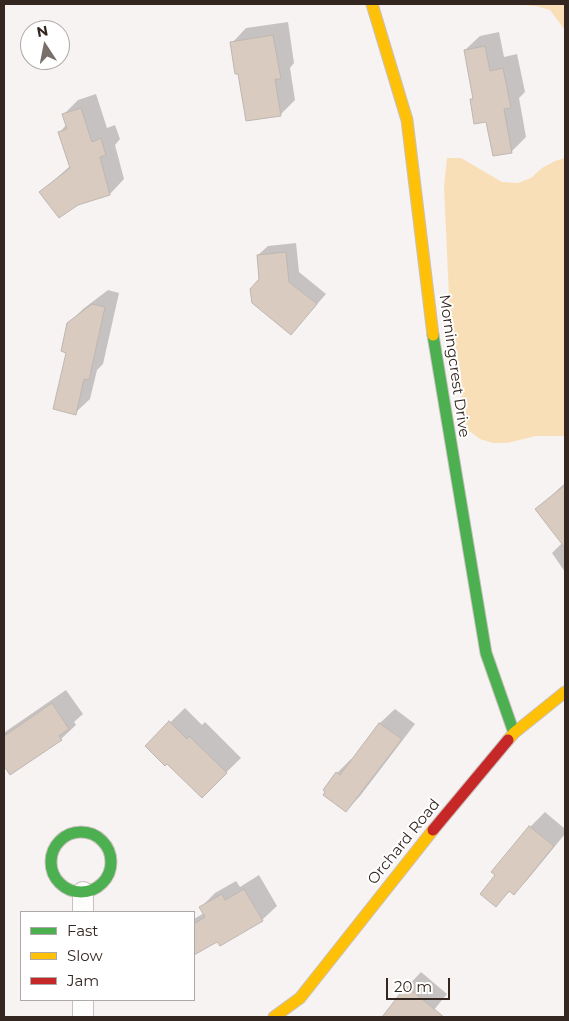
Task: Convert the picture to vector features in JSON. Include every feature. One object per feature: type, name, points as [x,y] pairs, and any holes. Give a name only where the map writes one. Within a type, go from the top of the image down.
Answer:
[{"type":"street","name":"Morningcrest Drive","points":[[372,4],[408,120],[436,359],[484,644],[514,732]]},
{"type":"street","name":"Orchard Road","points":[[274,1017],[300,998],[404,864],[514,732],[565,692]]},
{"type":"street","points":[[82,832],[92,834],[101,840],[108,848],[111,858],[111,868],[107,878],[100,886],[91,891],[83,892],[71,891],[62,886],[56,880],[51,862],[53,852],[64,838],[82,832]]},
{"type":"street","points":[[83,892],[83,911]]},
{"type":"street","points":[[83,1001],[83,1017]]},
{"type":"shaded area","points":[[505,4],[565,4],[565,30],[550,10],[536,6]]},
{"type":"shaded area","points":[[447,158],[461,158],[502,182],[518,183],[531,178],[542,168],[555,161],[565,158],[565,436],[536,436],[507,443],[493,443],[480,439],[469,431],[462,417],[461,375],[450,319],[444,186]]},
{"type":"building","points":[[273,35],[281,79],[275,79],[281,116],[246,121],[230,42]]},
{"type":"building","points":[[485,46],[490,71],[503,68],[511,108],[504,109],[512,153],[493,156],[486,122],[474,124],[470,99],[473,99],[464,50]]},
{"type":"building","points":[[81,108],[92,142],[101,138],[106,155],[100,157],[110,195],[78,205],[59,218],[39,192],[70,168],[58,132],[67,129],[62,114]]},
{"type":"building","points":[[286,252],[289,282],[317,304],[291,335],[252,303],[250,289],[259,279],[257,255]]},
{"type":"building","points":[[92,304],[105,307],[89,380],[84,379],[76,415],[53,409],[66,353],[61,351],[67,323]]},
{"type":"building","points":[[565,485],[565,548],[535,509]]},
{"type":"building","points":[[52,703],[69,729],[59,736],[62,740],[10,775],[4,766],[4,736]]},
{"type":"building","points":[[169,721],[187,739],[189,736],[227,773],[202,798],[167,764],[165,766],[145,746]]},
{"type":"building","points":[[379,723],[402,739],[346,812],[323,795],[325,792],[323,790],[336,772],[340,775]]},
{"type":"building","points":[[529,826],[554,846],[514,895],[509,891],[496,907],[480,894],[495,875],[491,872]]},
{"type":"building","points":[[244,889],[263,921],[220,946],[217,942],[195,954],[195,923],[205,917],[199,907],[222,894],[225,900]]},
{"type":"building","points":[[406,986],[444,1017],[382,1017]]},
{"type":"traffic: fast","points":[[433,335],[486,653],[514,733]]},
{"type":"traffic: fast","points":[[81,832],[98,837],[106,845],[111,862],[106,879],[98,887],[81,892],[64,887],[56,879],[51,862],[56,845],[64,837],[81,832]]},
{"type":"traffic: slow","points":[[372,4],[407,120],[433,335]]},
{"type":"traffic: slow","points":[[508,740],[565,692]]},
{"type":"traffic: slow","points":[[274,1017],[300,998],[433,830]]},
{"type":"traffic: jam","points":[[433,830],[508,740]]}]
